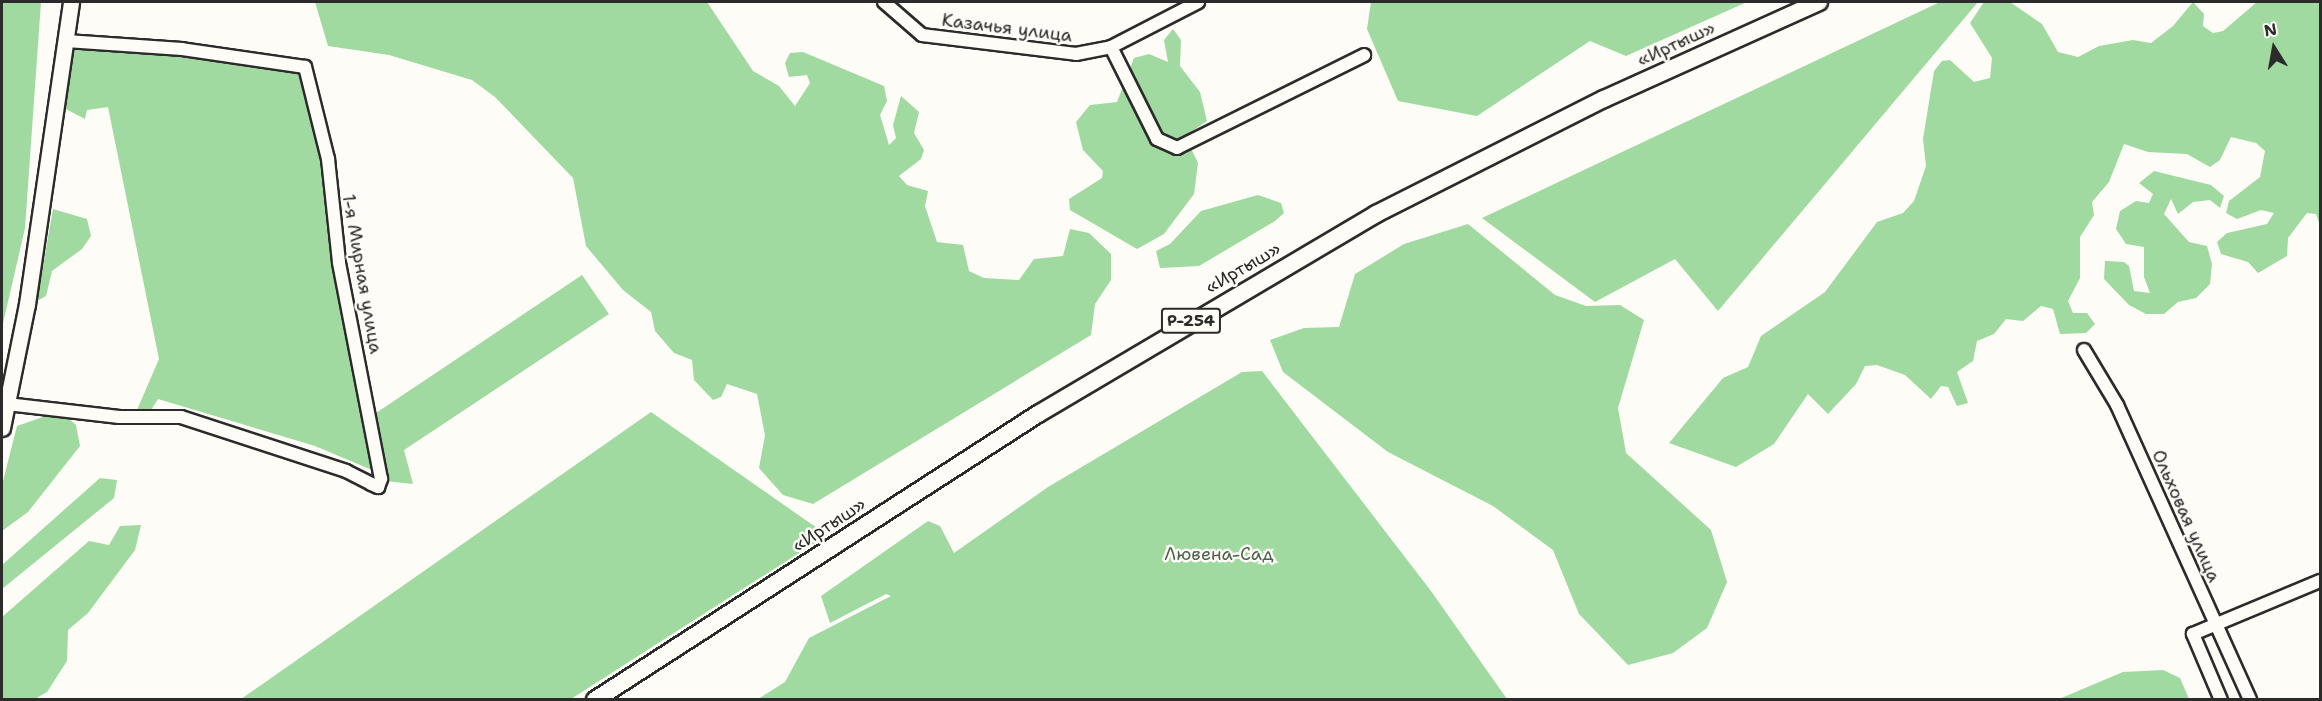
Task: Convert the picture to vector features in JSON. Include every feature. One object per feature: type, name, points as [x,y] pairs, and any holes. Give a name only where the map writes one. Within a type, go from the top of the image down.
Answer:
[{"type":"highway","name":"«Иртыш»","points":[[595,699],[1048,408],[1365,220],[1604,99],[1819,2]]},
{"type":"main road","points":[[2,428],[27,304],[71,2]]},
{"type":"street","name":"Казачья улица","points":[[884,2],[909,26],[936,39],[1076,54],[1111,47],[1198,2]]},
{"type":"street","name":"1-я Мирная улица","points":[[7,404],[119,417],[181,417],[346,471],[378,487],[382,473],[345,297],[328,159],[305,67],[182,49],[66,41]]},
{"type":"street","points":[[1111,47],[1157,139],[1177,148],[1364,55]]},
{"type":"street","name":"Ольховая улица","points":[[2084,350],[2117,405],[2209,612],[2219,622],[2250,699]]},
{"type":"street","points":[[2221,699],[2193,634],[2320,581]]},
{"type":"green space","points":[[2,2],[41,2],[25,228],[2,328]]},
{"type":"green space","points":[[315,2],[707,2],[753,71],[779,86],[795,106],[810,83],[807,75],[789,77],[785,63],[790,53],[803,52],[884,86],[887,101],[880,115],[889,145],[896,138],[893,125],[901,96],[919,112],[914,133],[924,150],[921,159],[899,176],[907,185],[928,191],[925,206],[937,242],[963,245],[969,271],[984,278],[1019,280],[1034,259],[1063,256],[1070,229],[1089,233],[1111,254],[1111,280],[1095,304],[1091,335],[813,504],[783,495],[759,468],[765,435],[757,394],[727,384],[721,397],[713,400],[694,380],[692,360],[674,353],[655,331],[651,312],[623,290],[586,246],[573,178],[495,97],[472,80],[389,55],[328,46]]},
{"type":"green space","points":[[1371,2],[1747,2],[1626,56],[1590,41],[1477,116],[1398,101],[1367,29]]},
{"type":"green space","points":[[1940,2],[1978,2],[1718,311],[1675,259],[1595,302],[1482,218]]},
{"type":"green space","points":[[1984,2],[2010,2],[2042,24],[2058,52],[2078,57],[2099,46],[2133,40],[2151,43],[2173,26],[2193,2],[2204,14],[2203,26],[2213,33],[2223,31],[2257,2],[2320,2],[2320,225],[2316,214],[2307,213],[2288,238],[2287,256],[2258,273],[2248,262],[2221,254],[2217,242],[2227,233],[2267,224],[2274,213],[2261,210],[2237,219],[2226,213],[2229,201],[2260,177],[2265,151],[2256,143],[2231,137],[2220,160],[2210,167],[2187,154],[2148,152],[2124,144],[2109,182],[2092,202],[2094,215],[2080,237],[2080,278],[2068,301],[2073,313],[2087,313],[2095,324],[2086,333],[2060,334],[2053,309],[2041,306],[2023,321],[2006,319],[1994,334],[1977,341],[1973,361],[1957,372],[1968,403],[1957,406],[1948,387],[1941,386],[1931,399],[1905,375],[1877,365],[1865,366],[1856,384],[1828,414],[1808,394],[1774,444],[1736,467],[1669,443],[1723,378],[1748,367],[1761,336],[1825,292],[1877,222],[1903,213],[1914,201],[1926,166],[1923,139],[1934,71],[1942,61],[1950,60],[1974,82],[1990,78],[1992,58],[1970,23]]},
{"type":"green space","points":[[1173,29],[1181,40],[1180,66],[1200,92],[1207,121],[1185,136],[1198,163],[1194,194],[1164,234],[1137,249],[1070,210],[1069,199],[1102,178],[1103,171],[1083,150],[1076,122],[1090,105],[1117,102],[1134,58],[1149,54],[1168,62],[1164,40]]},
{"type":"green space","points":[[87,45],[142,48],[303,73],[321,146],[328,225],[372,470],[315,446],[158,399],[151,410],[137,410],[159,359],[108,107],[87,110],[85,119],[64,108],[72,56],[75,48]]},
{"type":"green space","points":[[2154,171],[2211,185],[2224,196],[2220,208],[2210,200],[2193,202],[2178,214],[2171,199],[2164,214],[2189,242],[2207,246],[2212,264],[2210,284],[2196,298],[2178,302],[2164,314],[2146,314],[2129,305],[2104,279],[2105,261],[2124,262],[2129,266],[2134,291],[2150,293],[2144,277],[2144,247],[2126,244],[2116,229],[2120,211],[2136,201],[2149,203],[2153,194],[2139,183]]},
{"type":"green space","points":[[1258,195],[1281,203],[1284,213],[1275,221],[1199,266],[1160,268],[1156,251],[1170,244],[1201,211]]},
{"type":"green space","points":[[53,209],[87,219],[91,236],[82,249],[52,271],[46,296],[37,301]]},
{"type":"green space","points":[[1468,224],[1555,295],[1586,306],[1620,305],[1644,320],[1618,408],[1626,453],[1711,530],[1727,582],[1707,628],[1673,653],[1628,665],[1579,614],[1553,550],[1493,506],[1388,452],[1283,372],[1270,340],[1304,328],[1339,327],[1355,274],[1404,244]]},
{"type":"green space","points":[[582,275],[609,314],[404,450],[413,484],[385,481],[376,413]]},
{"type":"green space","name":"Лювена-Сад","points":[[1262,371],[1431,591],[1507,699],[758,699],[785,682],[809,638],[891,596],[886,594],[830,623],[821,596],[928,521],[940,526],[954,553],[1048,487],[1242,372]]},
{"type":"green space","points":[[60,411],[76,425],[80,446],[28,512],[2,531],[2,485],[17,426]]},
{"type":"green space","points":[[651,412],[827,535],[571,699],[241,699]]},
{"type":"green space","points":[[100,478],[117,480],[114,498],[2,589],[2,565]]},
{"type":"green space","points":[[141,525],[135,550],[88,613],[68,630],[67,661],[47,692],[35,699],[2,699],[2,617],[89,541],[109,545],[120,526]]},
{"type":"green space","points":[[2163,670],[2180,678],[2189,699],[2059,699],[2123,672]]}]
